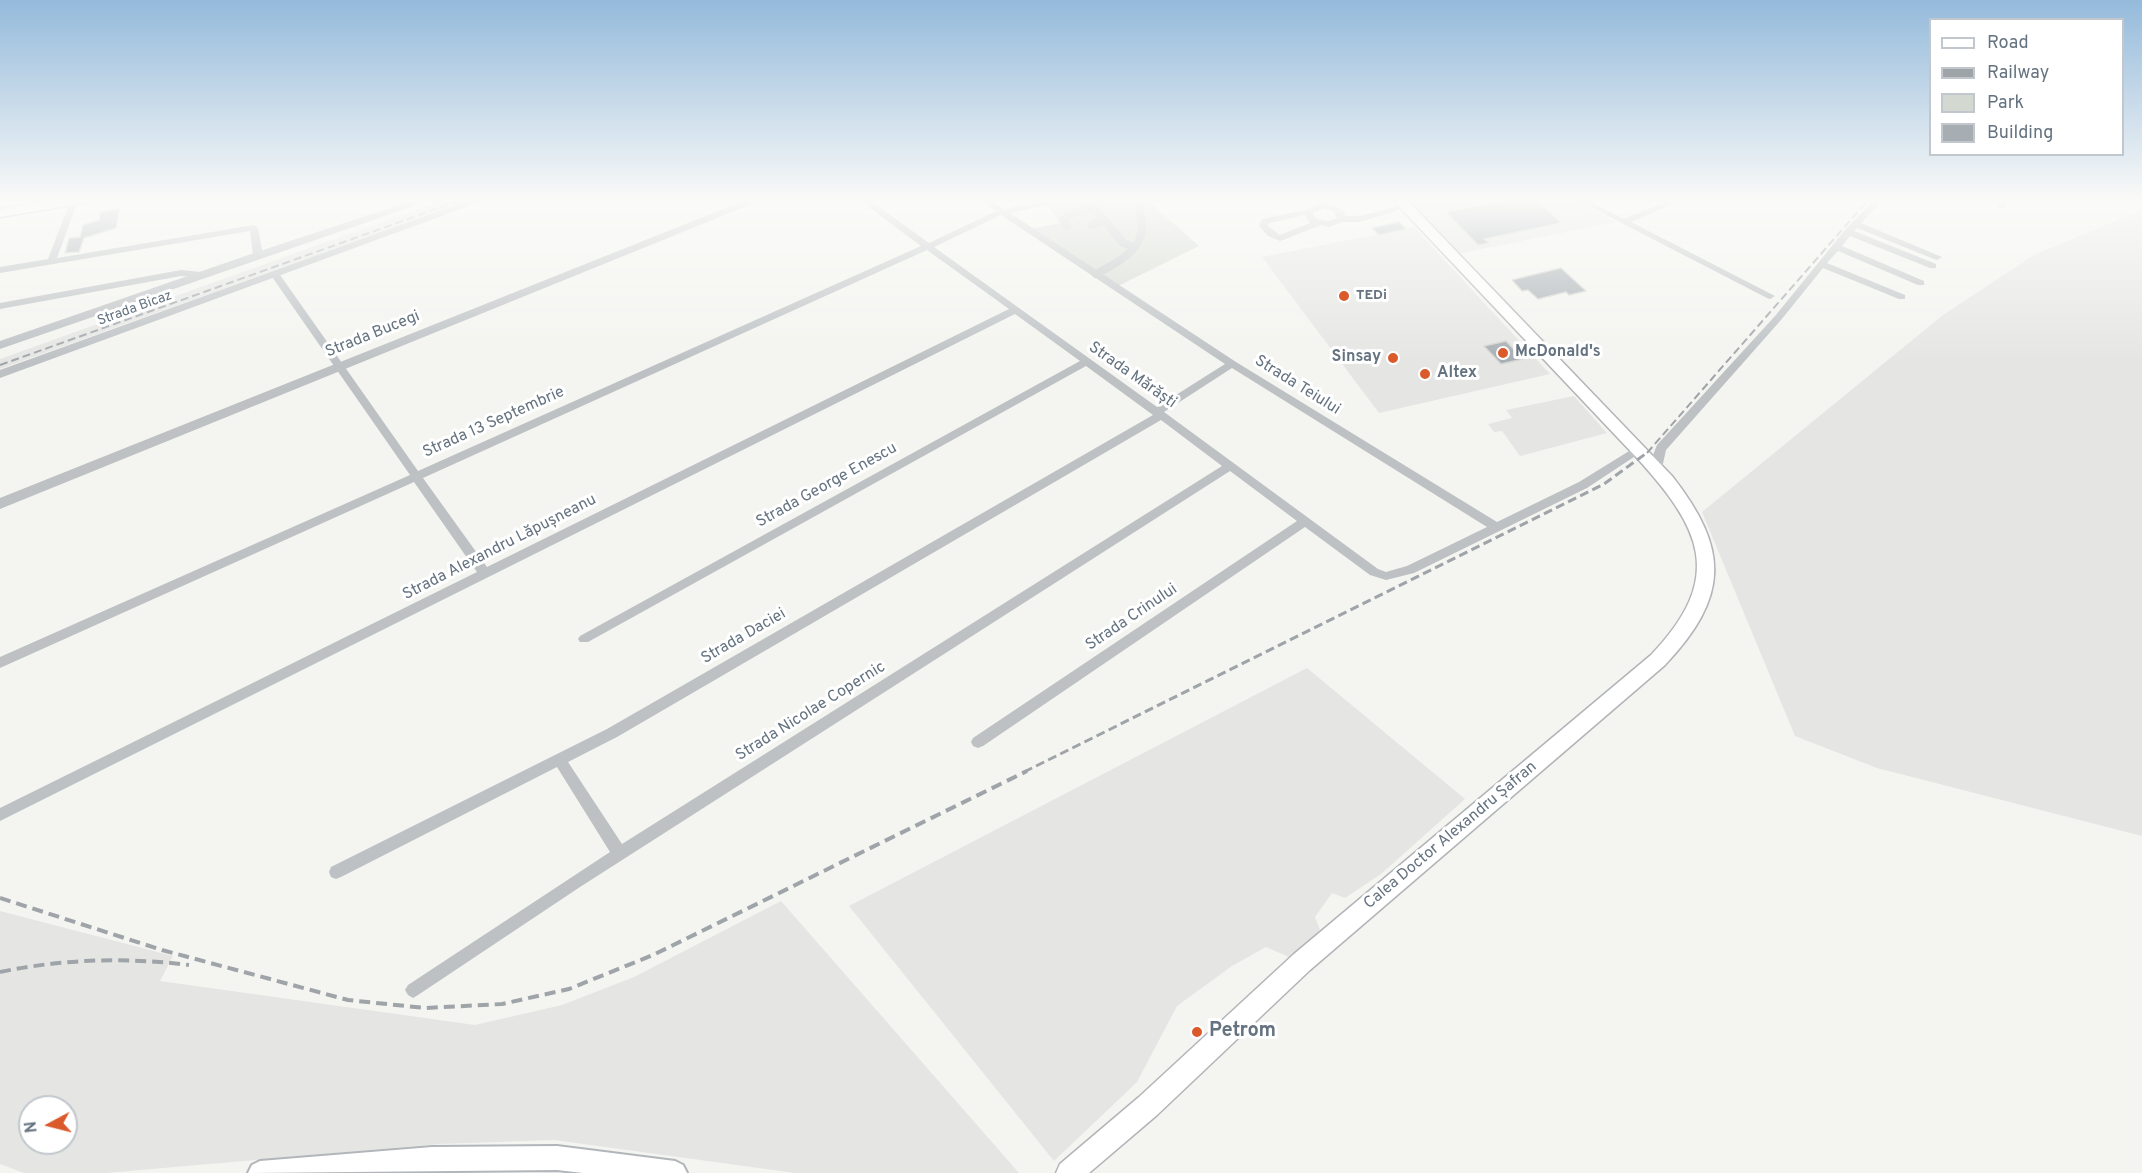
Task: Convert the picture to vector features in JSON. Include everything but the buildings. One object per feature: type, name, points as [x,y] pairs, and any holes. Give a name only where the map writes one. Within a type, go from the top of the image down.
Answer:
[{"type":"main road","name":"Calea Doctor Alexandru Șafran","points":[[1069,1173],[1148,1106],[1302,962],[1644,673],[1677,640],[1692,619],[1700,601],[1706,578],[1706,558],[1693,519],[1646,459],[1450,254]]},
{"type":"main road","points":[[260,1173],[432,1159],[556,1158],[675,1173]]},
{"type":"street","points":[[52,260],[55,254]]},
{"type":"street","points":[[0,270],[92,254]]},
{"type":"street","points":[[0,345],[262,254]]},
{"type":"street","name":"Strada Bicaz","points":[[0,374],[331,254]]},
{"type":"street","name":"Strada Bucegi","points":[[0,504],[622,254]]},
{"type":"street","name":"Strada 13 Septembrie","points":[[0,663],[912,254]]},
{"type":"street","name":"Strada Mărăști","points":[[936,254],[1159,413],[1374,572],[1386,576],[1410,570],[1496,527]]},
{"type":"street","name":"Strada Teiului","points":[[1065,254],[1232,364],[1496,527]]},
{"type":"street","points":[[1096,274],[1128,254]]},
{"type":"street","points":[[1687,254],[1770,296]]},
{"type":"street","points":[[1496,527],[1583,485],[1646,459],[1658,465],[1661,448],[1778,318],[1831,254]]},
{"type":"street","points":[[1853,254],[1921,283]]},
{"type":"street","points":[[1907,254],[1933,266]]},
{"type":"street","points":[[1930,254],[1937,256]]},
{"type":"street","points":[[1821,264],[1902,297]]},
{"type":"street","points":[[0,306],[181,273],[201,275]]},
{"type":"street","points":[[275,274],[484,574]]},
{"type":"street","name":"Strada Alexandru Lăpușneanu","points":[[0,815],[1015,310]]},
{"type":"street","name":"Strada George Enescu","points":[[584,639],[1086,362]]},
{"type":"street","name":"Strada Daciei","points":[[336,872],[612,733],[1159,413],[1232,364]]},
{"type":"street","name":"Strada Nicolae Copernic","points":[[413,990],[620,854],[1230,466]]},
{"type":"street","name":"Strada Crinului","points":[[978,742],[1305,521]]},
{"type":"street","points":[[560,759],[620,854]]},
{"type":"shaded area","points":[[293,254],[321,254],[0,369],[0,359]]},
{"type":"shaded area","points":[[1279,254],[1439,254],[1550,374],[1379,413],[1262,257]]},
{"type":"shaded area","points":[[2142,254],[2142,836],[1877,768],[1795,736],[1702,512],[1943,315],[2034,255]]},
{"type":"shaded area","points":[[1574,396],[1607,433],[1520,456],[1502,431],[1494,432],[1488,424],[1512,418],[1506,410]]},
{"type":"shaded area","points":[[1307,668],[1465,799],[1381,874],[1345,898],[1332,893],[1315,917],[1320,930],[1291,958],[1266,947],[1232,966],[1177,1006],[1137,1082],[1054,1161],[849,906]]},
{"type":"shaded area","points":[[781,901],[1019,1173],[795,1173],[554,1140],[440,1144],[106,1173],[24,1173],[0,1164],[0,911],[173,956],[160,981],[475,1025],[562,1005],[634,977]]},
{"type":"green space","points":[[1069,254],[1183,254],[1118,286]]},
{"type":"railway","points":[[0,365],[311,254]]},
{"type":"railway","points":[[1648,452],[1821,254]]},
{"type":"railway","points":[[1024,772],[1604,484],[1648,452]]},
{"type":"railway","points":[[0,898],[162,950],[348,1000],[425,1008],[502,1004],[569,989],[653,955],[1027,771]]},
{"type":"railway","points":[[0,972],[47,964],[118,960],[189,965]]},
{"type":"place","name":"TEDi","points":[[1344,296]]},
{"type":"place","name":"McDonald's","points":[[1503,353]]},
{"type":"place","name":"Sinsay","points":[[1393,358]]},
{"type":"place","name":"Altex","points":[[1425,374]]},
{"type":"place","name":"Petrom","points":[[1197,1032]]}]
